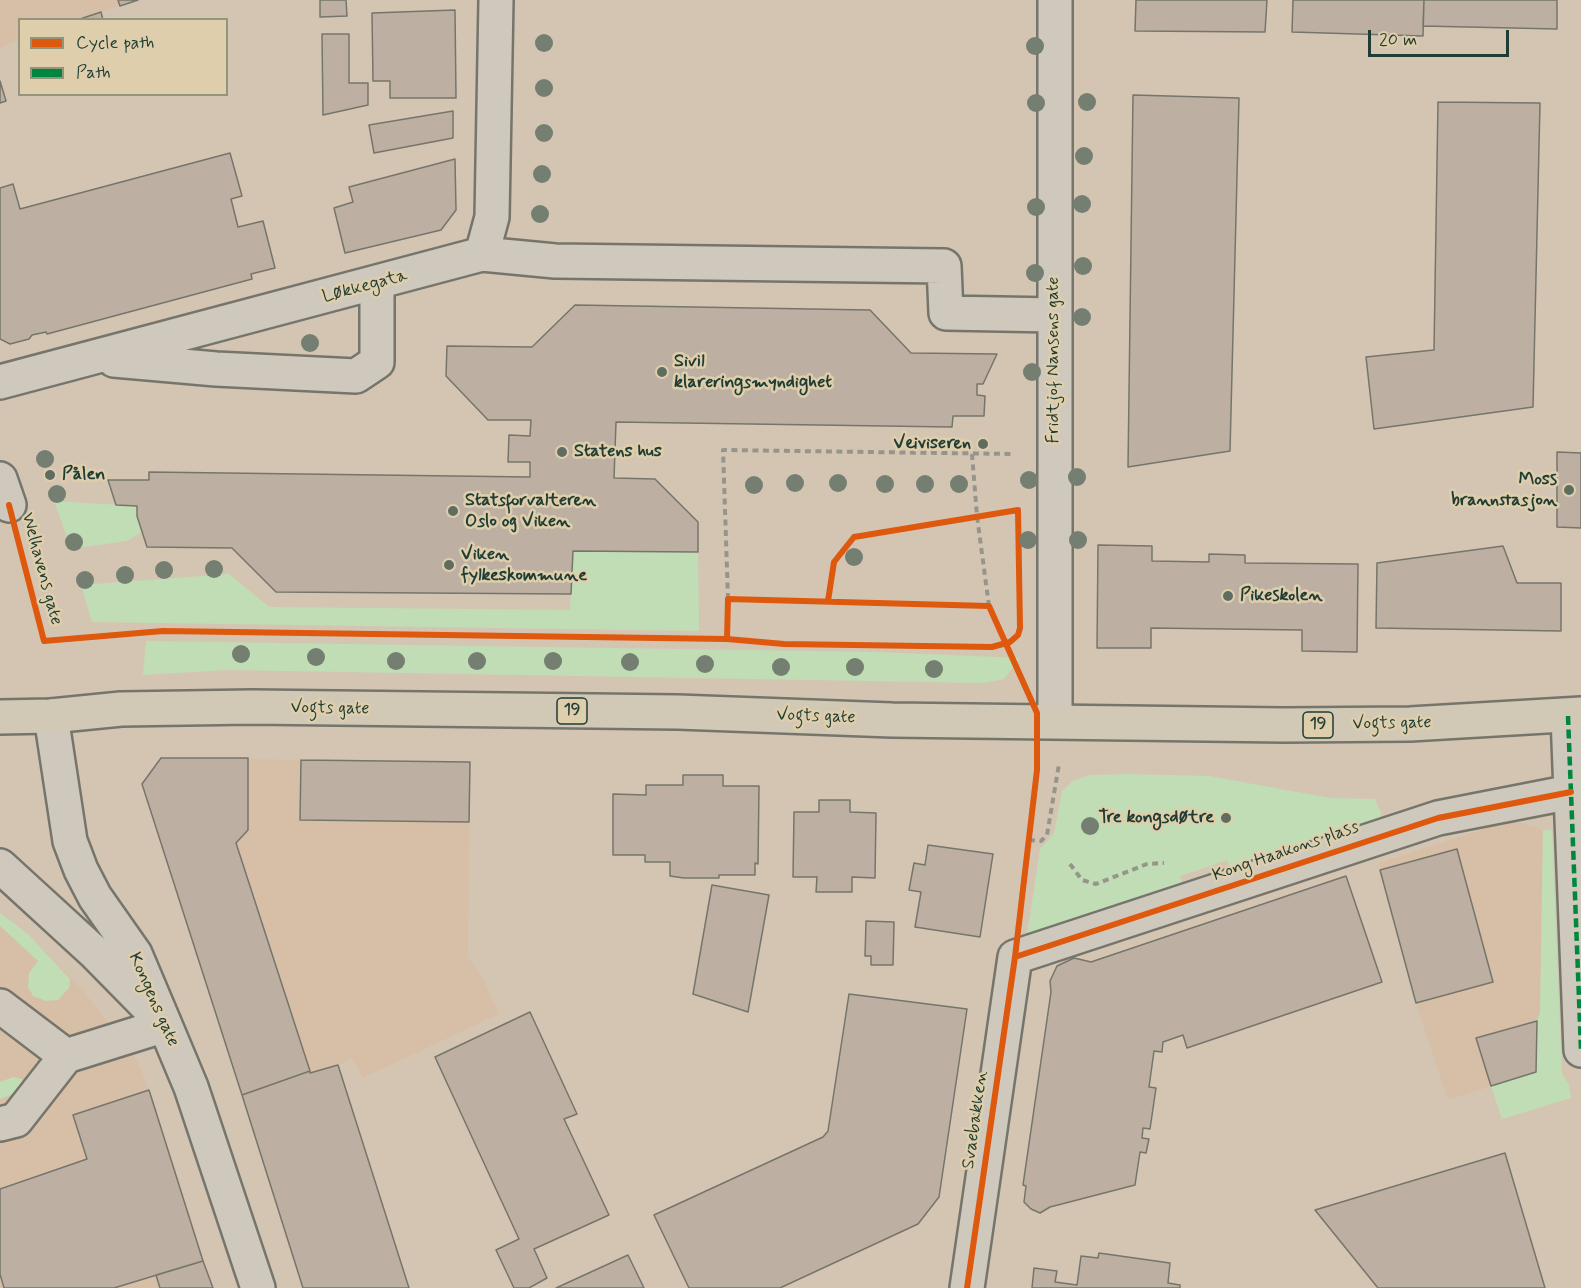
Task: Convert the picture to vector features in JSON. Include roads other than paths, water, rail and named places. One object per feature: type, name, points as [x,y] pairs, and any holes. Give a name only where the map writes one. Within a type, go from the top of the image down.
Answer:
[{"type":"highway","name":"Vogts gate","points":[[0,717],[51,716],[121,709],[252,707],[678,712],[892,720],[1398,724],[1574,715]]},
{"type":"highway","name":"Vogts gate","points":[[0,741],[51,716]]},
{"type":"street","points":[[496,0],[492,217],[482,255],[524,260],[944,266],[946,313],[1054,315]]},
{"type":"street","name":"Fridtjof Nansens gate","points":[[1055,0],[1055,721]]},
{"type":"street","name":"Løkkegata","points":[[0,382],[482,255]]},
{"type":"street","points":[[92,358],[216,369],[356,376],[377,362],[377,284]]},
{"type":"street","points":[[1574,715],[1571,792],[1581,1050]]},
{"type":"street","name":"Kongens gate","points":[[51,716],[70,841],[95,897],[135,954],[165,1025],[191,1087],[258,1288]]},
{"type":"street","name":"Kong Haakons plass","points":[[1015,957],[1438,818],[1571,792]]},
{"type":"street","points":[[0,866],[94,952],[165,1025],[66,1056],[16,1120],[0,1124]]},
{"type":"street","name":"Svaebakken","points":[[967,1288],[1015,957]]},
{"type":"street","points":[[0,1006],[66,1056]]},
{"type":"place","name":"Sivil klareringsmyndighet","points":[[662,372]]},
{"type":"place","name":"Veiviseren","points":[[983,444]]},
{"type":"place","name":"Statens hus","points":[[562,452]]},
{"type":"place","name":"Pålen","points":[[50,475]]},
{"type":"place","name":"Moss brannstasjon","points":[[1569,490]]},
{"type":"place","name":"Statsforvalteren Oslo og Viken","points":[[453,511]]},
{"type":"place","name":"Viken fylkeskommune","points":[[449,565]]},
{"type":"place","name":"Pikeskolen","points":[[1228,596]]},
{"type":"place","name":"Tre kongsdøtre","points":[[1226,818]]}]
